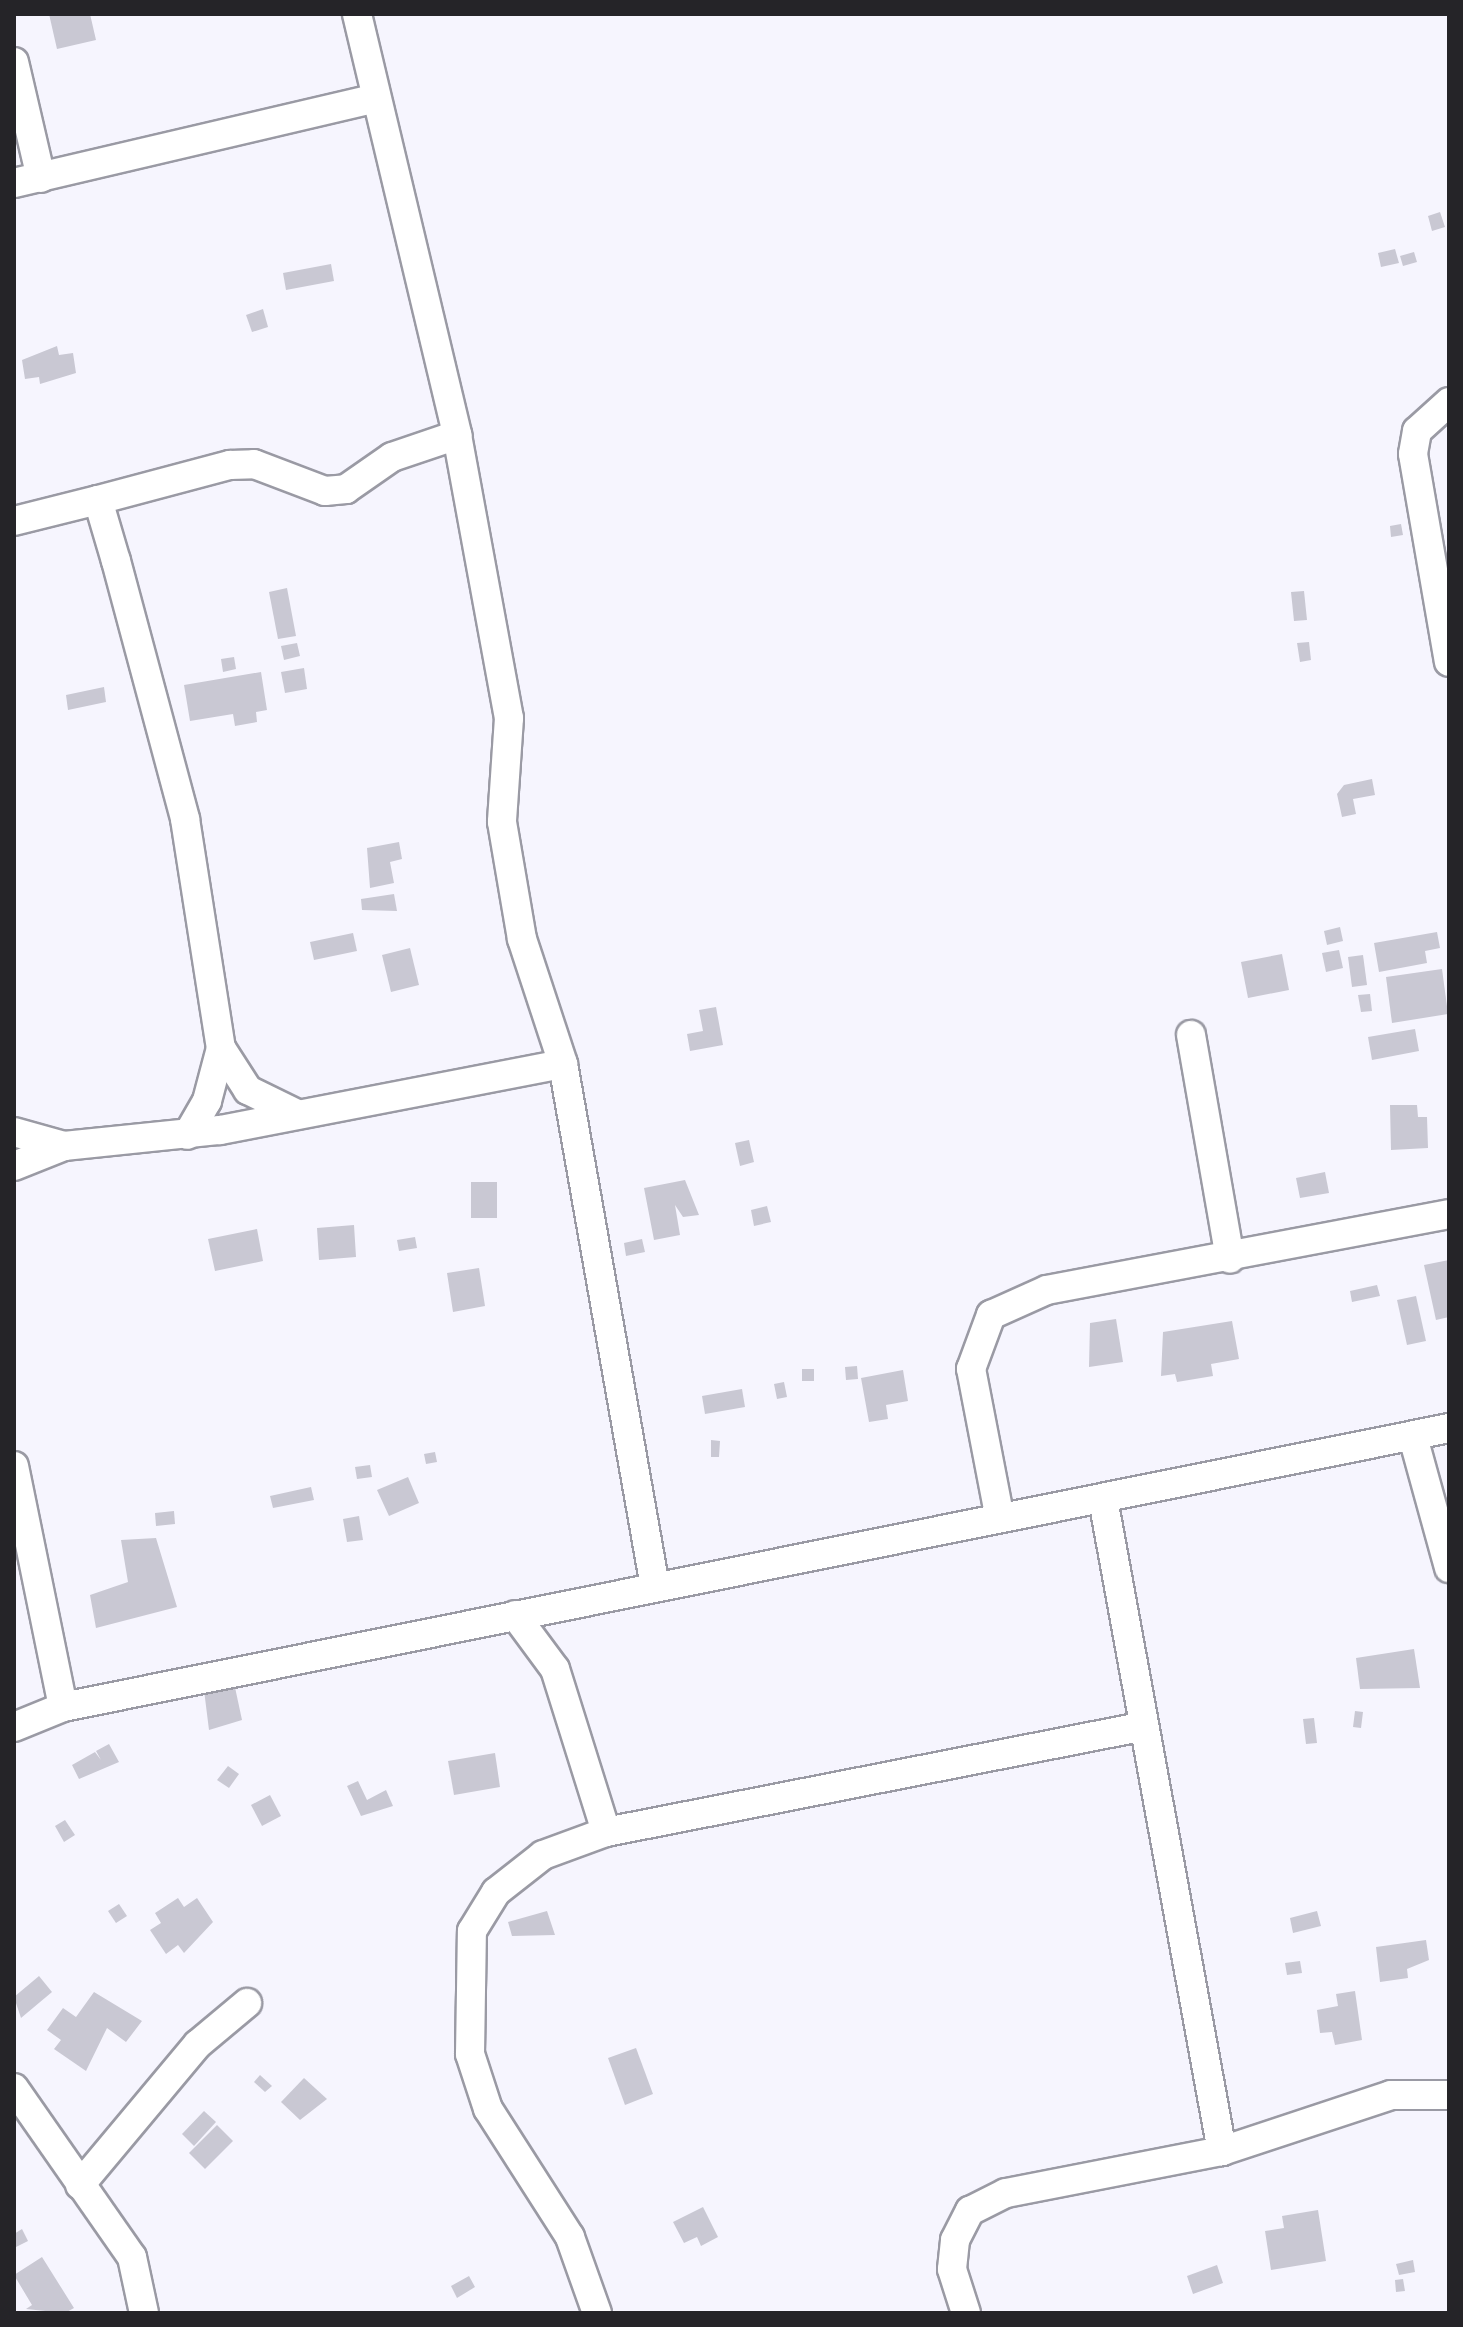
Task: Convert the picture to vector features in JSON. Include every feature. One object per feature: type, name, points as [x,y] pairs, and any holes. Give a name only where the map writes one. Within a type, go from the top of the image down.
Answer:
[{"type":"street","points":[[357,14],[457,435],[509,718],[502,822],[522,939],[563,1064],[655,1587]]},
{"type":"street","points":[[14,62],[27,181],[375,98]]},
{"type":"street","points":[[1449,402],[1417,431],[1413,454],[1449,662]]},
{"type":"street","points":[[14,521],[230,465],[254,464],[309,486],[346,489],[392,457],[457,435]]},
{"type":"street","points":[[98,500],[185,819],[221,1048],[207,1101],[187,1135]]},
{"type":"street","points":[[1191,1035],[1230,1259]]},
{"type":"street","points":[[221,1048],[248,1090],[297,1114]]},
{"type":"street","points":[[14,1166],[64,1146],[187,1135],[563,1064]]},
{"type":"street","points":[[14,1132],[64,1146]]},
{"type":"street","points":[[999,1514],[971,1369],[991,1315],[1047,1290],[1230,1259],[1449,1214]]},
{"type":"street","points":[[14,1727],[63,1707],[999,1514],[1103,1499],[1449,1428]]},
{"type":"street","points":[[1413,1437],[1449,1568]]},
{"type":"street","points":[[14,1466],[63,1707]]},
{"type":"street","points":[[1103,1499],[1140,1727],[1222,2151]]},
{"type":"street","points":[[515,1615],[555,1669],[606,1832]]},
{"type":"street","points":[[597,2313],[570,2237],[478,2086],[468,1975],[472,1931],[496,1892],[543,1855],[606,1832],[1140,1727]]},
{"type":"street","points":[[80,2185],[198,2044],[247,2003]]},
{"type":"street","points":[[14,2088],[132,2257],[144,2313]]},
{"type":"street","points":[[966,2313],[952,2269],[955,2240],[970,2211],[1073,2175],[1222,2151],[1391,2095],[1449,2095]]},
{"type":"building","points":[[49,14],[90,14],[96,40],[57,49]]},
{"type":"building","points":[[1440,212],[1445,227],[1432,231],[1428,216]]},
{"type":"building","points":[[1395,249],[1399,263],[1381,267],[1378,253]]},
{"type":"building","points":[[1414,252],[1417,262],[1403,266],[1400,256]]},
{"type":"building","points":[[331,264],[334,281],[286,290],[283,273]]},
{"type":"building","points":[[263,309],[268,327],[252,332],[246,315]]},
{"type":"building","points":[[57,346],[59,355],[73,353],[76,373],[40,384],[39,377],[25,379],[22,360]]},
{"type":"building","points":[[1401,524],[1403,535],[1391,537],[1390,526]]},
{"type":"building","points":[[287,588],[296,636],[278,639],[269,592]]},
{"type":"building","points":[[1304,591],[1307,620],[1294,621],[1291,592]]},
{"type":"building","points":[[1309,642],[1311,660],[1300,662],[1297,643]]},
{"type":"building","points":[[297,643],[300,656],[284,660],[281,646]]},
{"type":"building","points":[[234,657],[236,669],[223,672],[221,659]]},
{"type":"building","points":[[304,668],[307,689],[285,693],[281,672]]},
{"type":"building","points":[[261,672],[267,710],[256,712],[257,722],[235,726],[233,714],[190,721],[184,685]]},
{"type":"building","points":[[104,687],[106,702],[68,710],[66,695]]},
{"type":"building","points":[[1372,779],[1375,795],[1353,799],[1356,814],[1342,817],[1337,794],[1344,785]]},
{"type":"building","points":[[399,842],[402,859],[390,862],[394,883],[370,888],[367,848]]},
{"type":"building","points":[[394,894],[397,911],[362,910],[361,899]]},
{"type":"building","points":[[1340,927],[1343,941],[1327,945],[1324,931]]},
{"type":"building","points":[[1437,932],[1440,948],[1425,951],[1427,963],[1379,972],[1374,943]]},
{"type":"building","points":[[353,933],[357,951],[314,960],[310,942]]},
{"type":"building","points":[[410,948],[419,985],[391,992],[382,955]]},
{"type":"building","points":[[1339,950],[1343,968],[1326,972],[1322,953]]},
{"type":"building","points":[[1282,954],[1289,990],[1248,998],[1241,962]]},
{"type":"building","points":[[1363,955],[1367,985],[1352,987],[1348,957]]},
{"type":"building","points":[[1442,969],[1448,1014],[1392,1023],[1386,977]]},
{"type":"building","points":[[1370,994],[1372,1011],[1361,1012],[1358,995]]},
{"type":"building","points":[[716,1007],[723,1045],[690,1051],[687,1034],[703,1031],[699,1010]]},
{"type":"building","points":[[1415,1029],[1419,1051],[1372,1060],[1368,1037]]},
{"type":"building","points":[[1390,1105],[1417,1105],[1418,1117],[1427,1117],[1428,1148],[1391,1150]]},
{"type":"building","points":[[749,1140],[754,1162],[740,1166],[735,1143]]},
{"type":"building","points":[[1325,1172],[1329,1193],[1300,1198],[1296,1178]]},
{"type":"building","points":[[685,1180],[699,1215],[683,1217],[675,1205],[680,1235],[654,1240],[644,1188]]},
{"type":"building","points":[[471,1182],[497,1182],[497,1218],[471,1218]]},
{"type":"building","points":[[767,1206],[771,1222],[754,1226],[751,1210]]},
{"type":"building","points":[[354,1225],[356,1257],[319,1260],[317,1228]]},
{"type":"building","points":[[257,1229],[263,1261],[215,1271],[208,1239]]},
{"type":"building","points":[[415,1237],[417,1248],[399,1251],[397,1240]]},
{"type":"building","points":[[642,1239],[645,1252],[626,1256],[624,1243]]},
{"type":"building","points":[[1449,1260],[1449,1317],[1436,1320],[1424,1265]]},
{"type":"building","points":[[479,1268],[485,1306],[453,1312],[447,1273]]},
{"type":"building","points":[[1377,1285],[1380,1296],[1352,1302],[1350,1291]]},
{"type":"building","points":[[1416,1296],[1426,1341],[1407,1345],[1397,1300]]},
{"type":"building","points":[[1116,1319],[1123,1362],[1089,1367],[1090,1323]]},
{"type":"building","points":[[1232,1321],[1239,1359],[1211,1364],[1213,1376],[1177,1382],[1175,1374],[1161,1376],[1163,1332]]},
{"type":"building","points":[[857,1366],[858,1379],[846,1380],[845,1367]]},
{"type":"building","points":[[802,1369],[814,1369],[814,1381],[802,1381]]},
{"type":"building","points":[[903,1370],[908,1401],[886,1405],[888,1419],[869,1422],[861,1378]]},
{"type":"building","points":[[784,1382],[787,1397],[777,1399],[774,1384]]},
{"type":"building","points":[[742,1389],[745,1407],[705,1414],[702,1396]]},
{"type":"building","points":[[711,1440],[720,1441],[719,1457],[711,1457]]},
{"type":"building","points":[[435,1452],[437,1462],[426,1464],[424,1454]]},
{"type":"building","points":[[370,1465],[372,1477],[357,1479],[355,1467]]},
{"type":"building","points":[[408,1477],[419,1503],[389,1516],[377,1490]]},
{"type":"building","points":[[311,1487],[314,1500],[273,1508],[270,1496]]},
{"type":"building","points":[[174,1511],[175,1524],[156,1526],[155,1513]]},
{"type":"building","points":[[359,1516],[363,1540],[347,1542],[343,1519]]},
{"type":"building","points":[[156,1538],[177,1607],[96,1628],[90,1595],[128,1582],[121,1540]]},
{"type":"building","points":[[1414,1649],[1420,1688],[1360,1689],[1356,1658]]},
{"type":"building","points":[[233,1678],[242,1720],[209,1730],[203,1682]]},
{"type":"building","points":[[1355,1711],[1363,1712],[1361,1728],[1353,1727]]},
{"type":"building","points":[[1314,1718],[1317,1743],[1306,1744],[1303,1719]]},
{"type":"building","points":[[109,1744],[119,1762],[79,1779],[72,1765],[95,1752],[101,1760],[96,1751]]},
{"type":"building","points":[[495,1753],[500,1787],[454,1795],[448,1761]]},
{"type":"building","points":[[228,1766],[239,1774],[229,1788],[217,1780]]},
{"type":"building","points":[[358,1781],[367,1800],[386,1790],[393,1806],[361,1816],[347,1786]]},
{"type":"building","points":[[270,1795],[281,1816],[262,1826],[251,1805]]},
{"type":"building","points":[[65,1820],[75,1835],[64,1842],[55,1826]]},
{"type":"building","points":[[178,1898],[184,1907],[197,1898],[213,1922],[184,1953],[178,1945],[166,1954],[150,1930],[161,1923],[155,1913]]},
{"type":"building","points":[[119,1904],[127,1916],[116,1923],[108,1911]]},
{"type":"building","points":[[547,1911],[555,1935],[512,1936],[508,1922]]},
{"type":"building","points":[[1317,1911],[1321,1926],[1293,1933],[1290,1918]]},
{"type":"building","points":[[1426,1940],[1429,1960],[1407,1969],[1408,1978],[1380,1982],[1376,1947]]},
{"type":"building","points":[[1300,1961],[1302,1973],[1287,1975],[1285,1963]]},
{"type":"building","points":[[39,1976],[52,1992],[21,2018],[14,1997]]},
{"type":"building","points":[[1355,1991],[1362,2040],[1335,2045],[1332,2032],[1320,2033],[1317,2010],[1338,2006],[1336,1994]]},
{"type":"building","points":[[94,1992],[142,2021],[126,2042],[107,2028],[86,2071],[54,2049],[61,2040],[47,2030],[63,2008],[76,2017]]},
{"type":"building","points":[[636,2048],[653,2094],[625,2105],[608,2058]]},
{"type":"building","points":[[260,2075],[272,2086],[265,2092],[254,2082]]},
{"type":"building","points":[[304,2078],[327,2099],[300,2120],[281,2102]]},
{"type":"building","points":[[204,2111],[216,2122],[194,2146],[182,2134]]},
{"type":"building","points":[[217,2125],[233,2141],[205,2169],[189,2153]]},
{"type":"building","points":[[703,2207],[718,2237],[701,2246],[697,2237],[684,2243],[673,2222]]},
{"type":"building","points":[[1318,2210],[1326,2261],[1271,2270],[1265,2231],[1284,2228],[1282,2216]]},
{"type":"building","points":[[22,2229],[28,2241],[14,2248],[14,2234]]},
{"type":"building","points":[[42,2257],[74,2308],[65,2313],[26,2309],[32,2305],[14,2275]]},
{"type":"building","points":[[1413,2260],[1415,2272],[1399,2275],[1396,2264]]},
{"type":"building","points":[[1217,2265],[1223,2283],[1193,2294],[1187,2276]]},
{"type":"building","points":[[469,2276],[475,2287],[457,2298],[451,2286]]},
{"type":"building","points":[[1403,2279],[1405,2291],[1396,2292],[1395,2280]]}]
